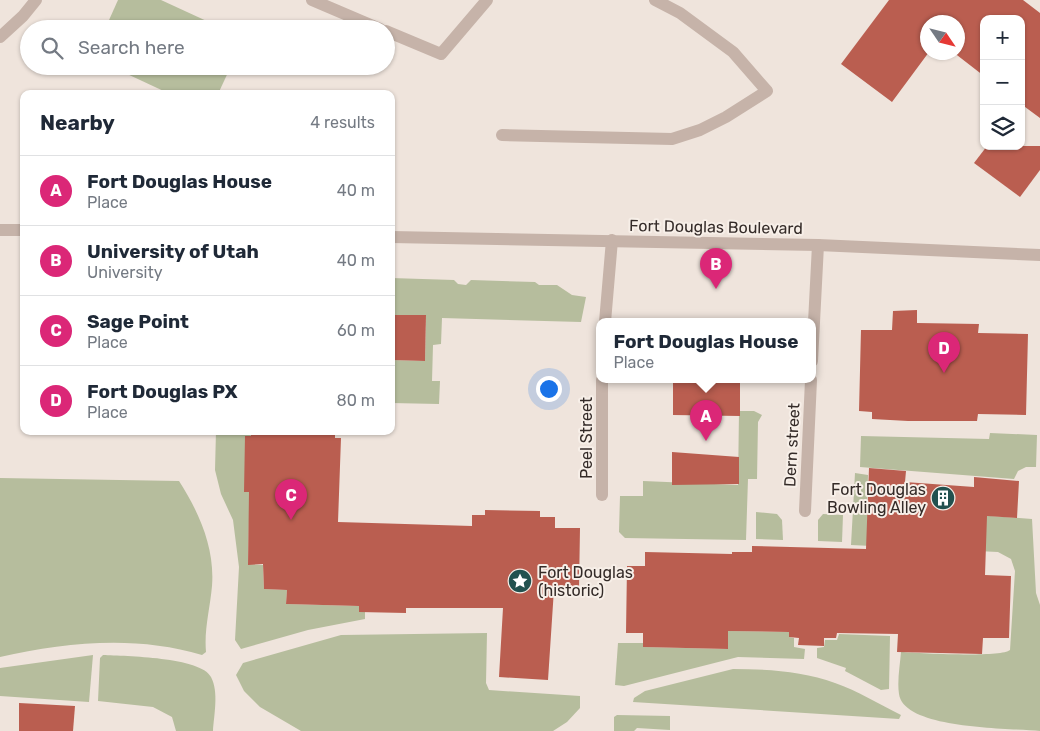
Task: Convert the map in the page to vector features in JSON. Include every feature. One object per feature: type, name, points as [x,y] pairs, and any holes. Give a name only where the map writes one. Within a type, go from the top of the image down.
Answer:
[{"type":"street","points":[[0,36],[23,16],[36,0]]},
{"type":"street","points":[[312,0],[359,20]]},
{"type":"street","points":[[395,35],[441,54],[487,0]]},
{"type":"street","points":[[502,135],[672,138],[700,130],[726,117],[766,91],[733,52],[680,13],[655,0]]},
{"type":"street","points":[[0,230],[20,230]]},
{"type":"street","name":"Fort Douglas Boulevard","points":[[395,237],[818,245],[1040,255]]},
{"type":"street","points":[[605,318],[612,240]]},
{"type":"street","points":[[814,318],[818,245]]},
{"type":"street","name":"Peel Street","points":[[602,383],[602,495]]},
{"type":"street","name":"Dern street","points":[[805,511],[811,383]]},
{"type":"green space","points":[[118,0],[161,0],[204,20],[109,20]]},
{"type":"green space","points":[[129,75],[227,75],[220,90],[161,90]]},
{"type":"green space","points":[[395,278],[454,280],[458,284],[466,285],[471,280],[535,282],[539,285],[557,285],[572,295],[586,297],[581,322],[442,318],[441,344],[433,345],[432,381],[440,381],[439,404],[395,403],[395,360],[425,361],[426,316],[395,315]]},
{"type":"green space","points":[[739,411],[754,411],[762,415],[758,422],[757,479],[748,479],[746,540],[625,538],[619,532],[620,496],[643,496],[643,481],[738,485]]},
{"type":"green space","points":[[990,433],[1037,435],[1036,467],[1026,467],[1018,471],[1014,479],[860,467],[861,436],[989,439]]},
{"type":"green space","points":[[216,435],[251,435],[248,564],[263,565],[264,589],[287,590],[286,604],[359,606],[359,612],[365,612],[365,619],[308,630],[241,649],[235,640],[239,567],[233,520],[221,494],[215,470]]},
{"type":"green space","points":[[855,473],[868,475],[867,507],[1032,519],[1036,593],[1040,605],[1040,731],[960,725],[938,721],[919,715],[905,706],[898,689],[901,652],[991,654],[1010,650],[1015,571],[1011,559],[998,552],[851,545]]},
{"type":"green space","points":[[0,478],[179,481],[199,518],[211,558],[212,586],[206,627],[206,652],[202,655],[152,645],[101,643],[50,648],[0,657]]},
{"type":"green space","points":[[756,512],[777,514],[782,520],[783,540],[756,539]]},
{"type":"green space","points":[[823,514],[843,515],[842,542],[818,541],[818,520]]},
{"type":"green space","points":[[728,631],[789,632],[789,637],[794,638],[794,647],[805,649],[804,659],[738,657],[624,686],[615,685],[618,643],[643,643],[643,647],[727,649]]},
{"type":"green space","points":[[487,633],[486,683],[489,690],[580,696],[580,708],[567,722],[553,731],[301,731],[260,707],[244,691],[236,675],[243,663],[341,635]]},
{"type":"green space","points":[[839,634],[890,636],[889,689],[881,690],[845,671],[846,668],[817,658],[817,648],[824,647],[825,640],[837,640]]},
{"type":"green space","points":[[93,655],[89,702],[0,696],[0,668]]},
{"type":"green space","points":[[103,655],[162,659],[193,665],[204,670],[211,677],[215,690],[213,731],[176,731],[172,717],[153,707],[98,701],[100,658]]},
{"type":"green space","points":[[733,669],[785,671],[823,679],[852,690],[901,715],[899,719],[633,702],[634,698],[645,691]]},
{"type":"green space","points":[[617,715],[670,716],[670,730],[637,728],[634,731],[614,731],[614,717]]},
{"type":"building","points":[[889,0],[1023,0],[1040,13],[1040,118],[1025,107],[1025,15],[980,15],[980,73],[963,60],[965,60],[965,15],[920,15],[920,60],[923,60],[892,102],[841,64]]},
{"type":"building","points":[[1025,146],[1040,146],[1040,170],[1020,197],[974,163],[984,150],[1025,150]]},
{"type":"building","points":[[917,310],[917,323],[979,324],[978,333],[1028,334],[1026,415],[978,414],[977,421],[908,421],[872,419],[872,412],[859,411],[861,330],[892,330],[893,311]]},
{"type":"building","points":[[395,315],[426,315],[425,361],[395,360]]},
{"type":"building","points":[[673,383],[740,383],[740,416],[673,415]]},
{"type":"building","points":[[335,435],[335,438],[341,438],[338,522],[472,526],[472,515],[485,515],[485,510],[540,511],[540,517],[555,517],[555,528],[580,528],[579,589],[554,589],[548,680],[499,677],[503,608],[406,608],[406,613],[359,612],[359,606],[286,604],[287,590],[264,589],[263,564],[248,565],[249,492],[244,492],[245,436]]},
{"type":"building","points":[[672,452],[739,457],[739,484],[672,485]]},
{"type":"building","points":[[869,468],[906,471],[905,482],[974,487],[974,477],[1019,481],[1017,518],[987,516],[985,575],[1011,576],[1009,638],[983,638],[982,654],[897,652],[898,634],[837,633],[836,638],[824,638],[824,646],[798,645],[799,638],[789,637],[789,632],[728,631],[728,649],[643,647],[643,633],[626,633],[627,566],[645,566],[645,552],[732,554],[732,552],[752,552],[752,546],[866,549]]},
{"type":"building","points":[[19,703],[75,706],[73,731],[19,731]]},
{"type":"place","name":"University of Utah","points":[[716,289]]},
{"type":"place","name":"Fort Douglas PX","points":[[944,373]]},
{"type":"place","name":"Fort Douglas House","points":[[706,441]]},
{"type":"place","name":"Fort Douglas Bowling Alley","points":[[943,498]]},
{"type":"place","name":"Sage Point","points":[[291,520]]},
{"type":"place","name":"Fort Douglas (historic)","points":[[520,581]]}]
